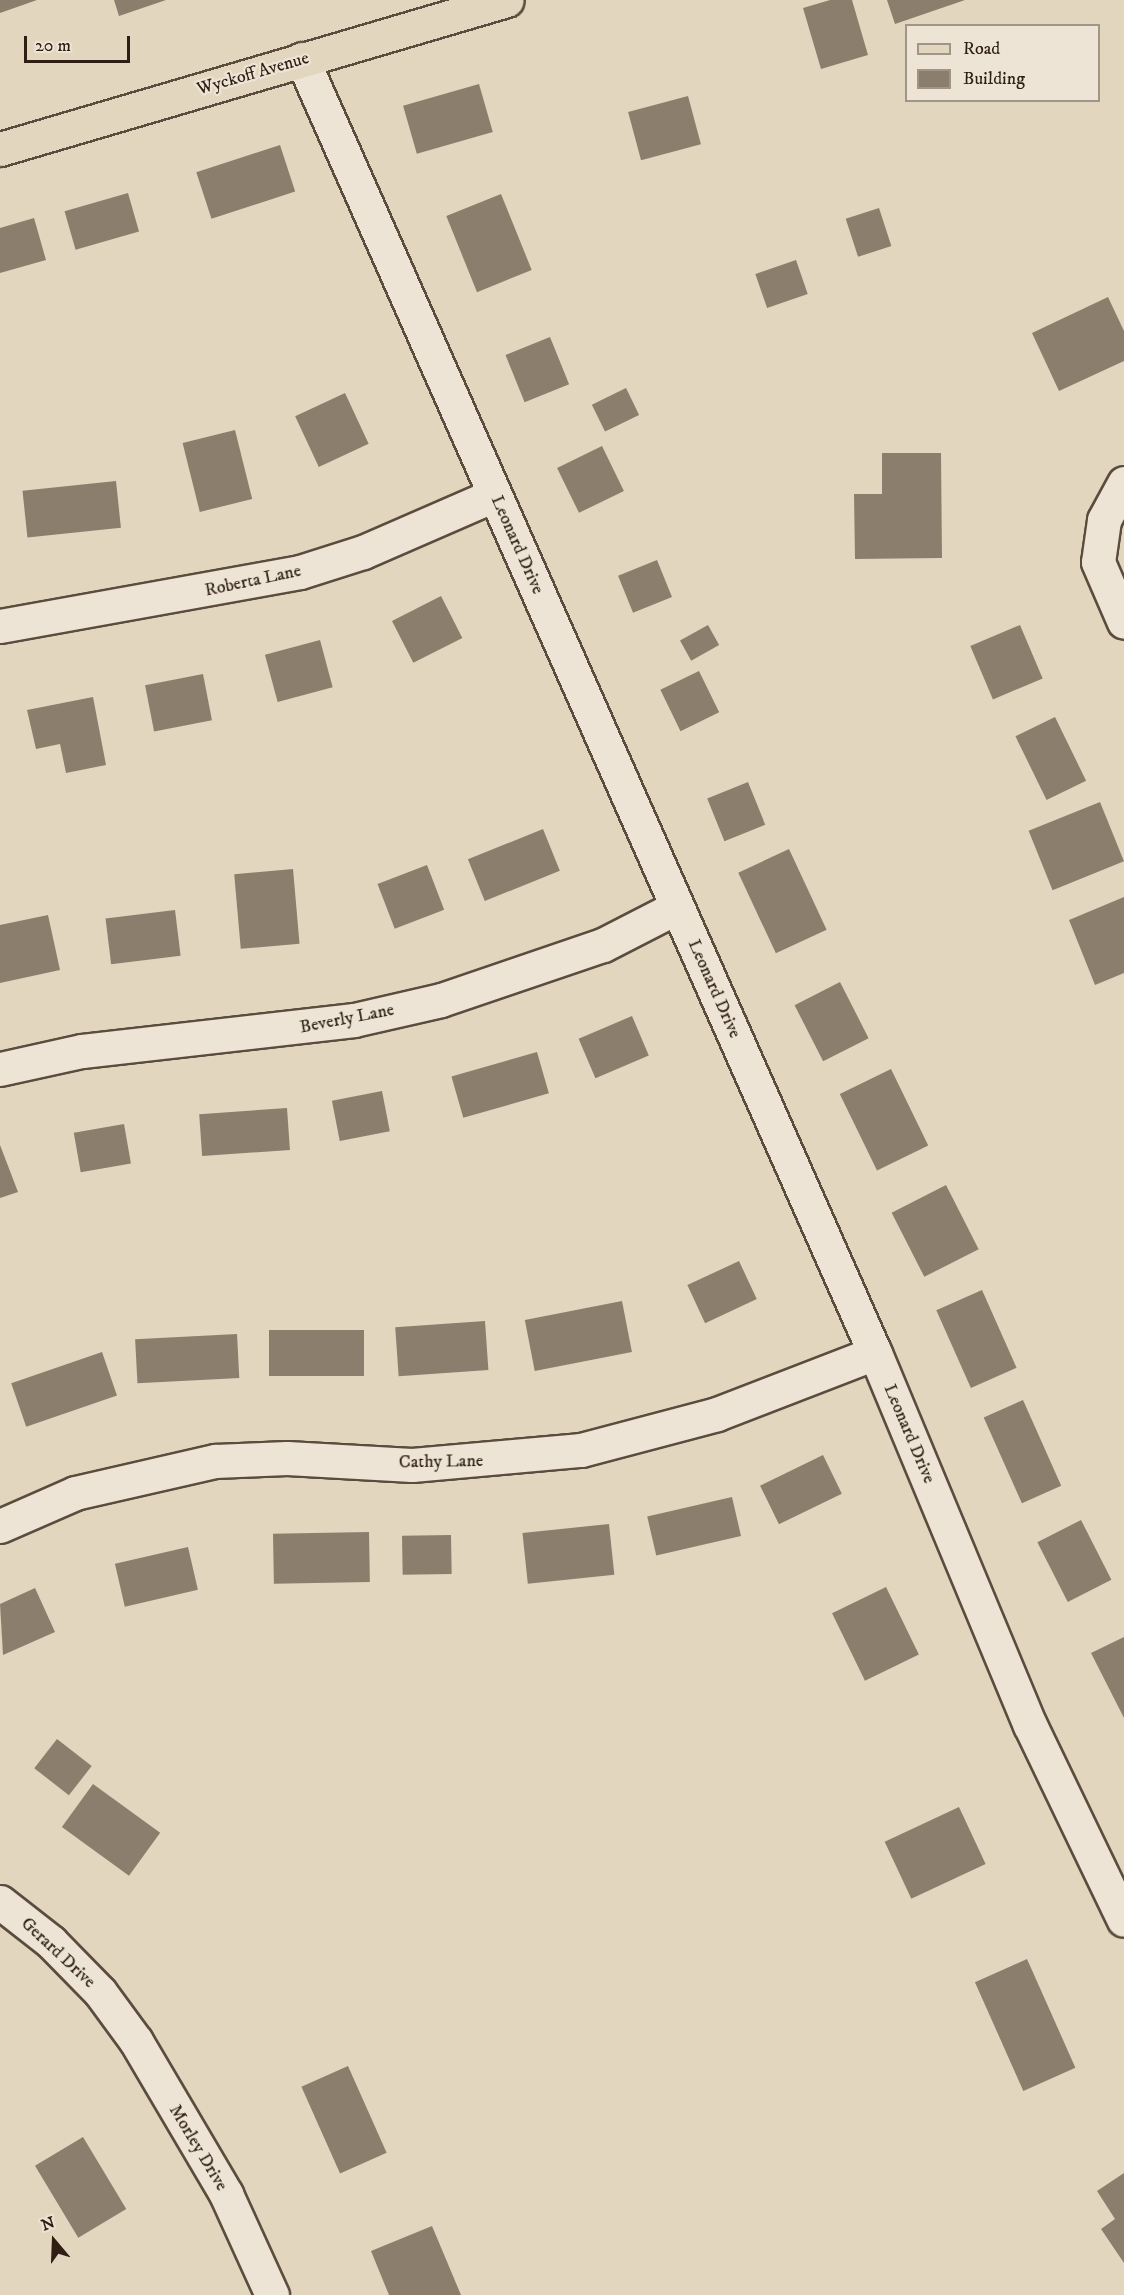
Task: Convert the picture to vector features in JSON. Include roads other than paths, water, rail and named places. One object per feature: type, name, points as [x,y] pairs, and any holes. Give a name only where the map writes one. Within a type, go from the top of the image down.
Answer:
[{"type":"main road","name":"Wyckoff Avenue","points":[[0,149],[507,0]]},
{"type":"street","name":"Leonard Drive","points":[[302,59],[875,1353],[1030,1725],[1124,1920]]},
{"type":"street","points":[[1120,488],[1104,520],[1098,562],[1124,622]]},
{"type":"street","name":"Roberta Lane","points":[[0,626],[300,572],[363,552],[495,495]]},
{"type":"street","name":"Beverly Lane","points":[[0,1069],[82,1051],[354,1020],[441,1000],[603,945],[677,907]]},
{"type":"street","name":"Cathy Lane","points":[[0,1526],[75,1493],[215,1461],[287,1458],[412,1465],[580,1450],[717,1414],[875,1353]]},
{"type":"street","name":"Gerard Drive","points":[[0,1902],[51,1942],[112,2008]]},
{"type":"street","name":"Morley Drive","points":[[112,2008],[226,2194],[272,2295]]}]
